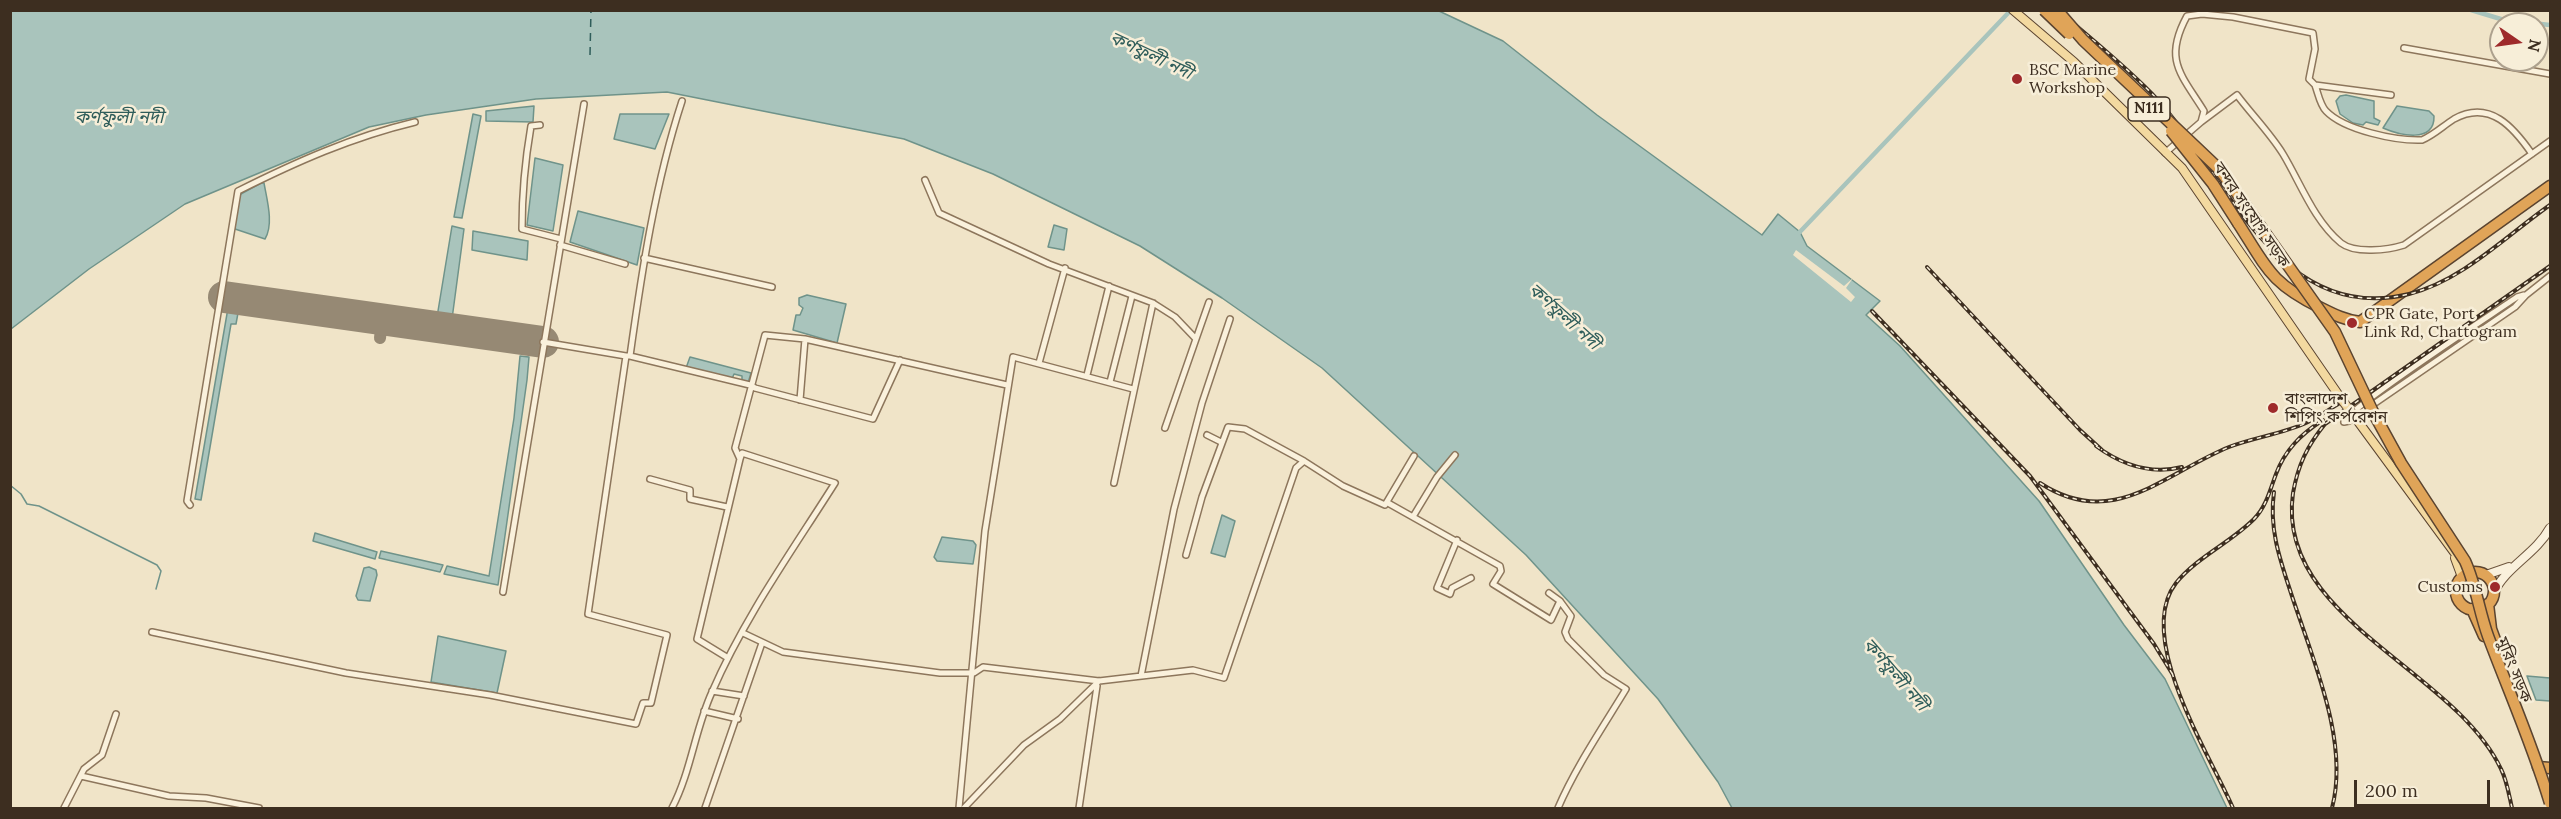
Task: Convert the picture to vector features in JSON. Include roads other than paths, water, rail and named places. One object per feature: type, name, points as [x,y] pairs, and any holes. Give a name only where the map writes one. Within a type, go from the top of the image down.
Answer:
[{"type":"highway","name":"বন্দর সংযোগ সড়ক","points":[[2044,10],[2168,128],[2213,184],[2262,265],[2278,282],[2302,300],[2340,318],[2360,322],[2550,186]]},
{"type":"highway","points":[[2057,10],[2083,40],[2218,168],[2335,332],[2373,412],[2401,463],[2465,561],[2487,633],[2532,743],[2550,802]]},
{"type":"highway","points":[[2064,10],[2217,157],[2326,307],[2345,339],[2390,433],[2474,564],[2489,620],[2549,787]]},
{"type":"highway","points":[[2466,575],[2486,575],[2493,587],[2491,599],[2472,609],[2458,599],[2457,587],[2466,575]]},
{"type":"highway","name":"মুরিং সড়ক","points":[[2491,599],[2491,629],[2538,767],[2549,787],[2550,802]]},
{"type":"highway","name":"মুরিং সড়ক","points":[[2472,609],[2520,727],[2529,741]]},
{"type":"highway","points":[[2538,767],[2550,768]]},
{"type":"main road","points":[[2013,10],[2115,99],[2182,168],[2466,575]]},
{"type":"street","points":[[2201,122],[2204,111],[2177,69],[2175,48],[2187,16],[2202,14],[2233,17],[2313,33],[2315,49],[2309,79],[2315,86],[2324,110],[2343,124],[2358,129],[2422,140],[2459,117],[2483,114],[2499,118],[2510,124],[2532,154]]},
{"type":"street","points":[[2404,48],[2550,74]]},
{"type":"street","points":[[2315,86],[2391,95]]},
{"type":"street","points":[[2165,153],[2201,122],[2237,96],[2281,151],[2322,222],[2342,244],[2358,249],[2394,248],[2404,245],[2550,141]]},
{"type":"street","points":[[152,632],[345,672],[490,695],[636,724],[643,703],[651,703],[667,635],[588,614],[644,258],[665,154],[682,101]]},
{"type":"street","points":[[503,591],[584,105]]},
{"type":"street","points":[[190,505],[187,501],[238,191],[311,155],[376,131],[415,122]]},
{"type":"street","points":[[540,125],[531,126],[527,148],[522,186],[522,229],[625,264]]},
{"type":"street","points":[[925,180],[939,213],[1049,264],[1065,268],[1153,303],[1175,317],[1196,339]]},
{"type":"street","points":[[644,258],[772,287]]},
{"type":"street","points":[[1039,363],[1065,268]]},
{"type":"street","points":[[2344,422],[2349,421],[2515,307],[2550,276]]},
{"type":"street","points":[[1088,375],[1109,286]]},
{"type":"street","points":[[2526,295],[2529,302]]},
{"type":"street","points":[[1110,382],[1132,296]]},
{"type":"street","points":[[1165,428],[1209,302]]},
{"type":"street","points":[[1114,483],[1153,303]]},
{"type":"street","points":[[1141,676],[1174,509],[1202,403],[1230,319]]},
{"type":"street","points":[[740,459],[735,448],[765,334],[805,339],[1007,385]]},
{"type":"street","points":[[800,400],[805,339]]},
{"type":"street","points":[[543,342],[628,356],[750,385],[873,419],[900,360]]},
{"type":"street","points":[[959,808],[974,673],[985,531],[1013,357],[1088,375],[1133,389]]},
{"type":"street","points":[[1186,555],[1202,497],[1228,427],[1245,429],[1375,502],[1383,505],[1388,503],[1414,515],[1500,566],[1501,571],[1493,585],[1551,620],[1560,601]]},
{"type":"street","points":[[1207,435],[1221,442]]},
{"type":"street","points":[[672,808],[694,751],[704,711],[728,658],[835,483],[742,453],[727,507],[697,639],[728,658]]},
{"type":"street","points":[[1414,515],[1437,477],[1455,455]]},
{"type":"street","points":[[1388,503],[1414,456]]},
{"type":"street","points":[[743,633],[783,652],[940,673],[974,673],[983,667],[1098,683],[1193,670],[1224,678],[1296,468],[1304,461]]},
{"type":"street","points":[[650,478],[690,490],[690,499],[727,507]]},
{"type":"street","points":[[2491,599],[2505,574],[2536,548],[2550,528]]},
{"type":"street","points":[[1457,540],[1437,588],[1450,594],[1452,588],[1472,578]]},
{"type":"street","points":[[2486,575],[2516,564]]},
{"type":"street","points":[[1549,593],[1560,601],[1571,616],[1565,632],[1568,639],[1604,675],[1626,689],[1569,782],[1558,808]]},
{"type":"street","points":[[705,808],[738,719],[762,643]]},
{"type":"street","points":[[1079,808],[1098,683]]},
{"type":"street","points":[[964,808],[1024,745],[1060,719],[1098,683]]},
{"type":"street","points":[[712,691],[744,696]]},
{"type":"street","points":[[704,711],[738,719]]},
{"type":"street","points":[[64,808],[81,776],[92,761],[102,755],[116,714]]},
{"type":"street","points":[[81,776],[169,796],[206,798],[259,808]]},
{"type":"water","name":"কর্ণফুলী নদী","points":[[11,11],[1439,11],[1503,41],[1597,115],[1762,235],[1778,214],[1800,232],[1807,246],[1880,301],[1866,315],[1900,346],[2039,501],[2124,625],[2165,679],[2227,808],[1732,808],[1718,782],[1658,699],[1526,555],[1322,368],[1222,298],[1140,246],[993,174],[904,139],[667,92],[536,99],[426,115],[369,127],[185,204],[89,269],[11,329]]},
{"type":"water","points":[[2346,95],[2374,101],[2374,118],[2380,121],[2378,125],[2366,122],[2363,125],[2353,123],[2340,114],[2336,101],[2340,96]]},
{"type":"water","points":[[534,106],[533,122],[486,121],[486,111]]},
{"type":"water","points":[[2397,106],[2429,111],[2434,116],[2433,125],[2429,131],[2415,135],[2406,135],[2383,128]]},
{"type":"water","points":[[473,114],[481,116],[462,218],[454,217]]},
{"type":"water","points":[[620,114],[669,114],[655,149],[614,139]]},
{"type":"water","points":[[535,158],[563,165],[553,231],[527,225]]},
{"type":"water","points":[[264,183],[269,212],[268,233],[265,239],[235,229],[239,195]]},
{"type":"water","points":[[578,211],[644,228],[637,265],[570,242]]},
{"type":"water","points":[[1054,225],[1067,229],[1064,250],[1048,247]]},
{"type":"water","points":[[452,226],[464,229],[452,319],[437,317]]},
{"type":"water","points":[[473,231],[528,241],[527,260],[472,250]]},
{"type":"water","points":[[807,295],[846,304],[837,343],[793,330],[796,315],[800,315],[803,308],[799,305],[799,298]]},
{"type":"water","points":[[228,308],[238,313],[236,324],[231,324],[201,500],[195,499]]},
{"type":"water","points":[[520,356],[529,357],[527,380],[498,585],[444,574],[447,566],[489,576],[514,418]]},
{"type":"water","points":[[690,357],[751,373],[748,383],[742,383],[742,376],[734,374],[732,379],[686,368]]},
{"type":"water","points":[[1222,515],[1235,521],[1225,557],[1211,553]]},
{"type":"water","points":[[315,533],[377,552],[375,559],[313,541]]},
{"type":"water","points":[[942,537],[973,541],[976,545],[973,564],[937,561],[934,557]]},
{"type":"water","points":[[381,551],[443,565],[440,572],[379,558]]},
{"type":"water","points":[[369,567],[376,570],[377,575],[370,601],[358,600],[356,596],[364,568]]},
{"type":"water","points":[[438,636],[506,651],[497,693],[431,682]]},
{"type":"water","points":[[2527,676],[2550,678],[2550,701],[2536,700]]},
{"type":"waterway","points":[[1796,236],[2011,10]]},
{"type":"waterway","points":[[2471,10],[2504,20],[2550,25]]},
{"type":"waterway","points":[[10,485],[21,494],[27,504],[39,506],[157,565],[161,571],[156,589]]},
{"type":"railway","points":[[2058,10],[2121,64],[2157,99],[2260,237],[2290,266],[2324,288],[2363,298],[2409,294],[2429,288],[2466,268],[2550,205]]},
{"type":"railway","points":[[2512,808],[2501,769],[2478,734],[2446,701],[2339,609],[2311,575],[2295,537],[2293,493],[2304,456],[2325,424],[2550,266]]},
{"type":"railway","points":[[1927,267],[2080,430],[2102,450]]},
{"type":"railway","points":[[1872,311],[2030,476],[2154,644],[2173,675]]},
{"type":"railway","points":[[2040,483],[2066,496],[2091,501],[2114,500],[2159,483],[2229,447],[2289,430],[2308,422],[2343,401]]},
{"type":"railway","points":[[2233,808],[2180,696],[2170,664],[2164,633],[2165,606],[2176,583],[2184,574],[2254,519],[2262,509],[2280,465],[2289,450],[2301,437],[2323,420]]},
{"type":"railway","points":[[2096,446],[2137,467],[2159,470],[2182,467]]},
{"type":"railway","points":[[2274,492],[2274,530],[2279,554],[2326,698],[2332,727],[2336,755],[2336,782],[2332,808]]},
{"type":"place","name":"BSC Marine Workshop","points":[[2017,79]]},
{"type":"place","name":"CPR Gate, Port Link Rd, Chattogram","points":[[2352,323]]},
{"type":"place","name":"বাংলাদেশ শিপিং কর্পরেশন","points":[[2273,408]]},
{"type":"place","name":"Customs","points":[[2495,587]]}]
